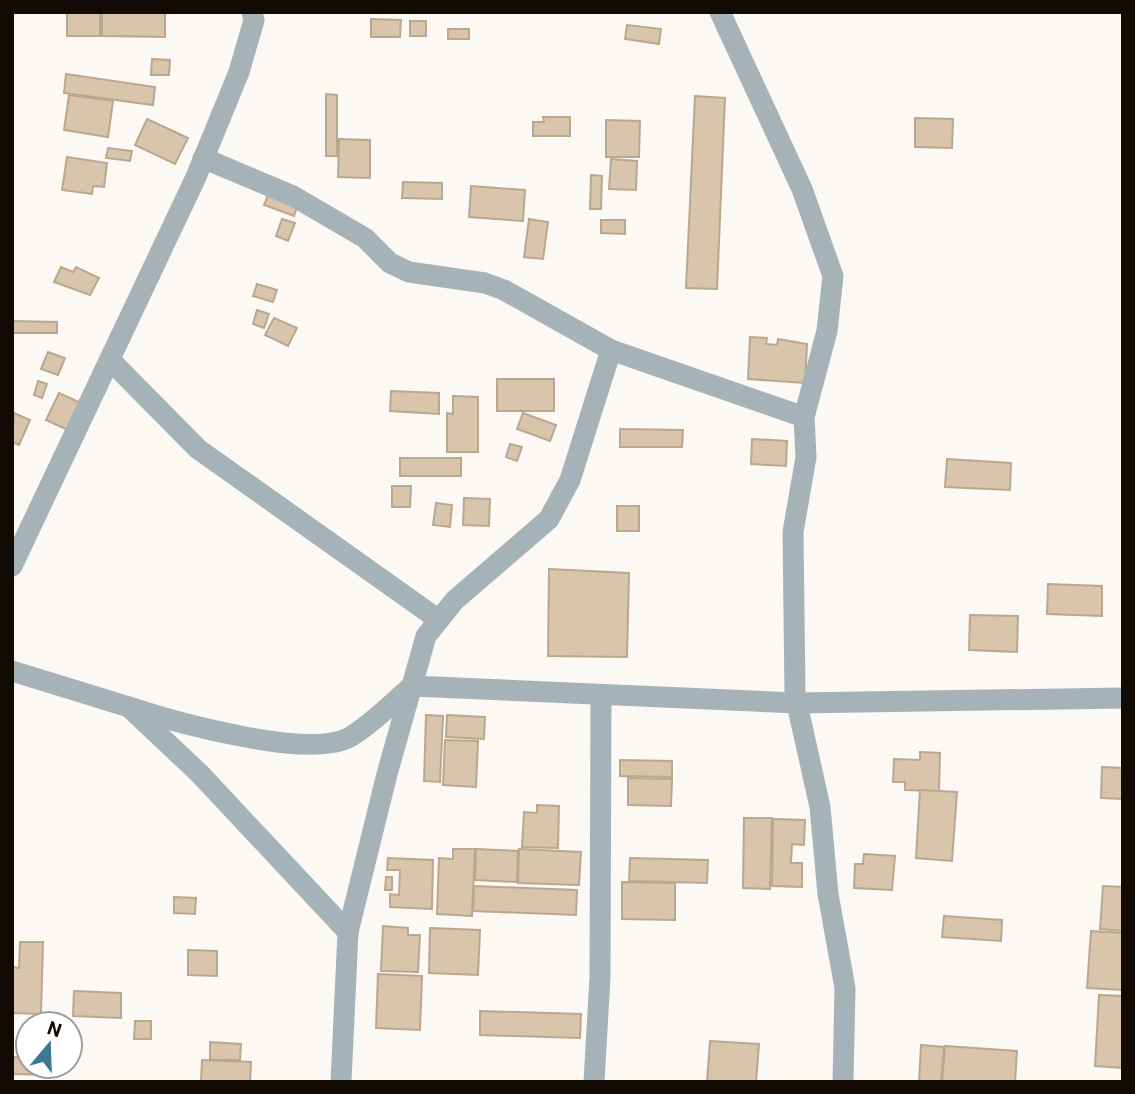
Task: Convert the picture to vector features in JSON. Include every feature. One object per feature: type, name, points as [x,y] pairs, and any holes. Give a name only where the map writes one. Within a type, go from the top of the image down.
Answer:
[{"type":"street","points":[[12,566],[111,361],[203,158],[239,72],[254,20],[252,12]]},
{"type":"street","points":[[720,12],[802,190],[833,276],[827,331],[804,418],[806,457],[793,532],[797,704],[820,807],[828,894],[845,988],[844,1082]]},
{"type":"street","points":[[203,158],[305,203],[365,238],[390,263],[409,272],[485,283],[504,290],[611,350],[804,418]]},
{"type":"street","points":[[341,1082],[348,932],[426,636],[455,600],[549,519],[570,480],[611,350]]},
{"type":"street","points":[[111,361],[198,449],[439,620]]},
{"type":"street","points":[[12,671],[170,721],[300,746],[331,745],[349,738],[412,686],[797,704],[1123,698]]},
{"type":"street","points":[[594,1082],[600,977],[601,695]]},
{"type":"street","points":[[130,707],[200,774],[348,932]]},
{"type":"building","points":[[67,12],[100,12],[100,36],[67,36]]},
{"type":"building","points":[[102,12],[165,12],[165,37],[102,36]]},
{"type":"building","points":[[371,19],[401,20],[400,37],[371,37]]},
{"type":"building","points":[[410,21],[426,21],[426,36],[410,36]]},
{"type":"building","points":[[627,25],[661,29],[659,44],[625,39]]},
{"type":"building","points":[[448,29],[469,29],[469,39],[448,39]]},
{"type":"building","points":[[152,59],[170,60],[169,75],[151,75]]},
{"type":"building","points":[[66,74],[155,87],[153,105],[64,93]]},
{"type":"building","points":[[326,94],[337,95],[337,156],[326,156]]},
{"type":"building","points":[[69,95],[113,101],[108,137],[64,130]]},
{"type":"building","points":[[695,96],[725,98],[717,289],[686,288]]},
{"type":"building","points":[[543,117],[570,117],[570,136],[533,136],[533,122],[544,122]]},
{"type":"building","points":[[915,118],[953,119],[952,148],[915,147]]},
{"type":"building","points":[[147,119],[188,138],[175,164],[135,145]]},
{"type":"building","points":[[606,120],[640,121],[639,157],[606,157]]},
{"type":"building","points":[[339,139],[370,140],[370,178],[338,177]]},
{"type":"building","points":[[108,148],[132,151],[130,161],[106,158]]},
{"type":"building","points":[[67,157],[107,163],[104,187],[93,186],[92,194],[62,190]]},
{"type":"building","points":[[611,159],[637,161],[636,190],[609,189]]},
{"type":"building","points":[[591,175],[602,176],[601,209],[590,209]]},
{"type":"building","points":[[403,182],[442,183],[442,199],[402,198]]},
{"type":"building","points":[[471,186],[525,190],[523,221],[469,217]]},
{"type":"building","points":[[269,193],[298,204],[294,216],[264,205]]},
{"type":"building","points":[[282,219],[295,223],[288,241],[276,236]]},
{"type":"building","points":[[529,219],[548,222],[543,259],[524,257]]},
{"type":"building","points":[[601,220],[625,220],[625,234],[601,233]]},
{"type":"building","points":[[61,267],[73,272],[76,267],[99,278],[90,295],[54,282]]},
{"type":"building","points":[[257,284],[277,290],[273,302],[253,296]]},
{"type":"building","points":[[257,310],[269,314],[264,328],[253,324]]},
{"type":"building","points":[[274,318],[297,328],[288,346],[265,335]]},
{"type":"building","points":[[12,321],[57,322],[57,333],[12,333]]},
{"type":"building","points":[[750,337],[767,338],[766,344],[777,345],[778,339],[807,344],[805,383],[748,379]]},
{"type":"building","points":[[48,352],[65,358],[58,375],[41,369]]},
{"type":"building","points":[[497,379],[554,379],[554,411],[497,411]]},
{"type":"building","points":[[38,381],[47,384],[42,398],[34,395]]},
{"type":"building","points":[[391,391],[439,393],[439,414],[390,411]]},
{"type":"building","points":[[59,393],[83,404],[70,431],[46,420]]},
{"type":"building","points":[[453,396],[478,397],[478,452],[447,452],[447,413],[453,414]]},
{"type":"building","points":[[14,413],[30,420],[19,445],[12,442]]},
{"type":"building","points":[[523,413],[556,425],[550,441],[517,429]]},
{"type":"building","points":[[620,429],[683,430],[682,447],[620,447]]},
{"type":"building","points":[[752,439],[787,441],[786,466],[751,464]]},
{"type":"building","points":[[510,444],[522,447],[517,461],[506,457]]},
{"type":"building","points":[[400,458],[461,458],[461,476],[400,476]]},
{"type":"building","points":[[947,459],[1011,463],[1010,490],[945,487]]},
{"type":"building","points":[[392,486],[411,486],[410,507],[392,507]]},
{"type":"building","points":[[464,498],[490,499],[489,526],[463,525]]},
{"type":"building","points":[[436,503],[452,505],[450,527],[433,525]]},
{"type":"building","points":[[617,506],[639,506],[639,531],[617,531]]},
{"type":"building","points":[[549,569],[629,573],[627,657],[548,656]]},
{"type":"building","points":[[1048,584],[1102,586],[1102,616],[1047,614]]},
{"type":"building","points":[[970,615],[1018,616],[1017,652],[969,650]]},
{"type":"building","points":[[426,715],[443,716],[440,782],[424,781]]},
{"type":"building","points":[[447,715],[485,717],[484,739],[446,737]]},
{"type":"building","points":[[445,740],[478,741],[476,787],[443,785]]},
{"type":"building","points":[[920,752],[940,753],[939,791],[905,790],[905,782],[893,782],[894,759],[920,760]]},
{"type":"building","points":[[620,760],[672,761],[672,777],[620,776]]},
{"type":"building","points":[[1102,767],[1123,768],[1123,799],[1101,798]]},
{"type":"building","points":[[628,778],[672,779],[671,806],[628,805]]},
{"type":"building","points":[[920,790],[957,792],[952,861],[916,858]]},
{"type":"building","points":[[537,805],[559,806],[558,848],[522,847],[524,812],[537,813]]},
{"type":"building","points":[[744,818],[772,818],[770,889],[743,888]]},
{"type":"building","points":[[773,819],[805,820],[804,845],[792,844],[791,863],[802,863],[802,887],[772,886]]},
{"type":"building","points":[[453,849],[475,849],[472,916],[437,914],[439,858],[453,859]]},
{"type":"building","points":[[476,849],[518,851],[517,882],[475,880]]},
{"type":"building","points":[[519,849],[581,852],[579,885],[518,883]]},
{"type":"building","points":[[864,854],[895,856],[892,890],[854,888],[855,864],[863,864]]},
{"type":"building","points":[[388,858],[433,860],[432,909],[390,907],[390,894],[399,895],[400,870],[387,870]]},
{"type":"building","points":[[630,858],[708,860],[707,883],[629,881]]},
{"type":"building","points":[[386,877],[392,877],[392,890],[385,890]]},
{"type":"building","points":[[622,882],[675,883],[675,920],[622,919]]},
{"type":"building","points":[[474,886],[577,890],[576,915],[473,911]]},
{"type":"building","points":[[1103,886],[1123,887],[1123,931],[1100,929]]},
{"type":"building","points":[[174,897],[196,898],[195,914],[174,913]]},
{"type":"building","points":[[944,916],[1002,920],[1001,941],[942,937]]},
{"type":"building","points":[[383,926],[408,928],[408,935],[420,935],[418,972],[381,971]]},
{"type":"building","points":[[430,928],[480,930],[478,975],[429,973]]},
{"type":"building","points":[[1091,931],[1123,933],[1123,990],[1087,988]]},
{"type":"building","points":[[20,942],[43,942],[41,1010],[14,1010],[12,1013],[12,967],[19,968]]},
{"type":"building","points":[[188,950],[217,951],[217,976],[188,975]]},
{"type":"building","points":[[378,974],[422,976],[420,1030],[376,1028]]},
{"type":"building","points":[[74,991],[121,993],[121,1018],[84,1016],[84,1010],[73,1010]]},
{"type":"building","points":[[1099,995],[1123,996],[1123,1068],[1095,1066]]},
{"type":"building","points":[[480,1011],[581,1014],[580,1038],[480,1035]]},
{"type":"building","points":[[135,1021],[151,1021],[151,1039],[134,1039]]},
{"type":"building","points":[[710,1041],[759,1044],[756,1082],[707,1082]]},
{"type":"building","points":[[210,1042],[241,1044],[240,1060],[210,1060]]},
{"type":"building","points":[[921,1045],[944,1047],[941,1082],[919,1082]]},
{"type":"building","points":[[945,1046],[1017,1051],[1015,1082],[942,1082]]},
{"type":"building","points":[[12,1057],[14,1074],[12,1074]]},
{"type":"building","points":[[202,1060],[251,1062],[250,1082],[201,1082]]}]
